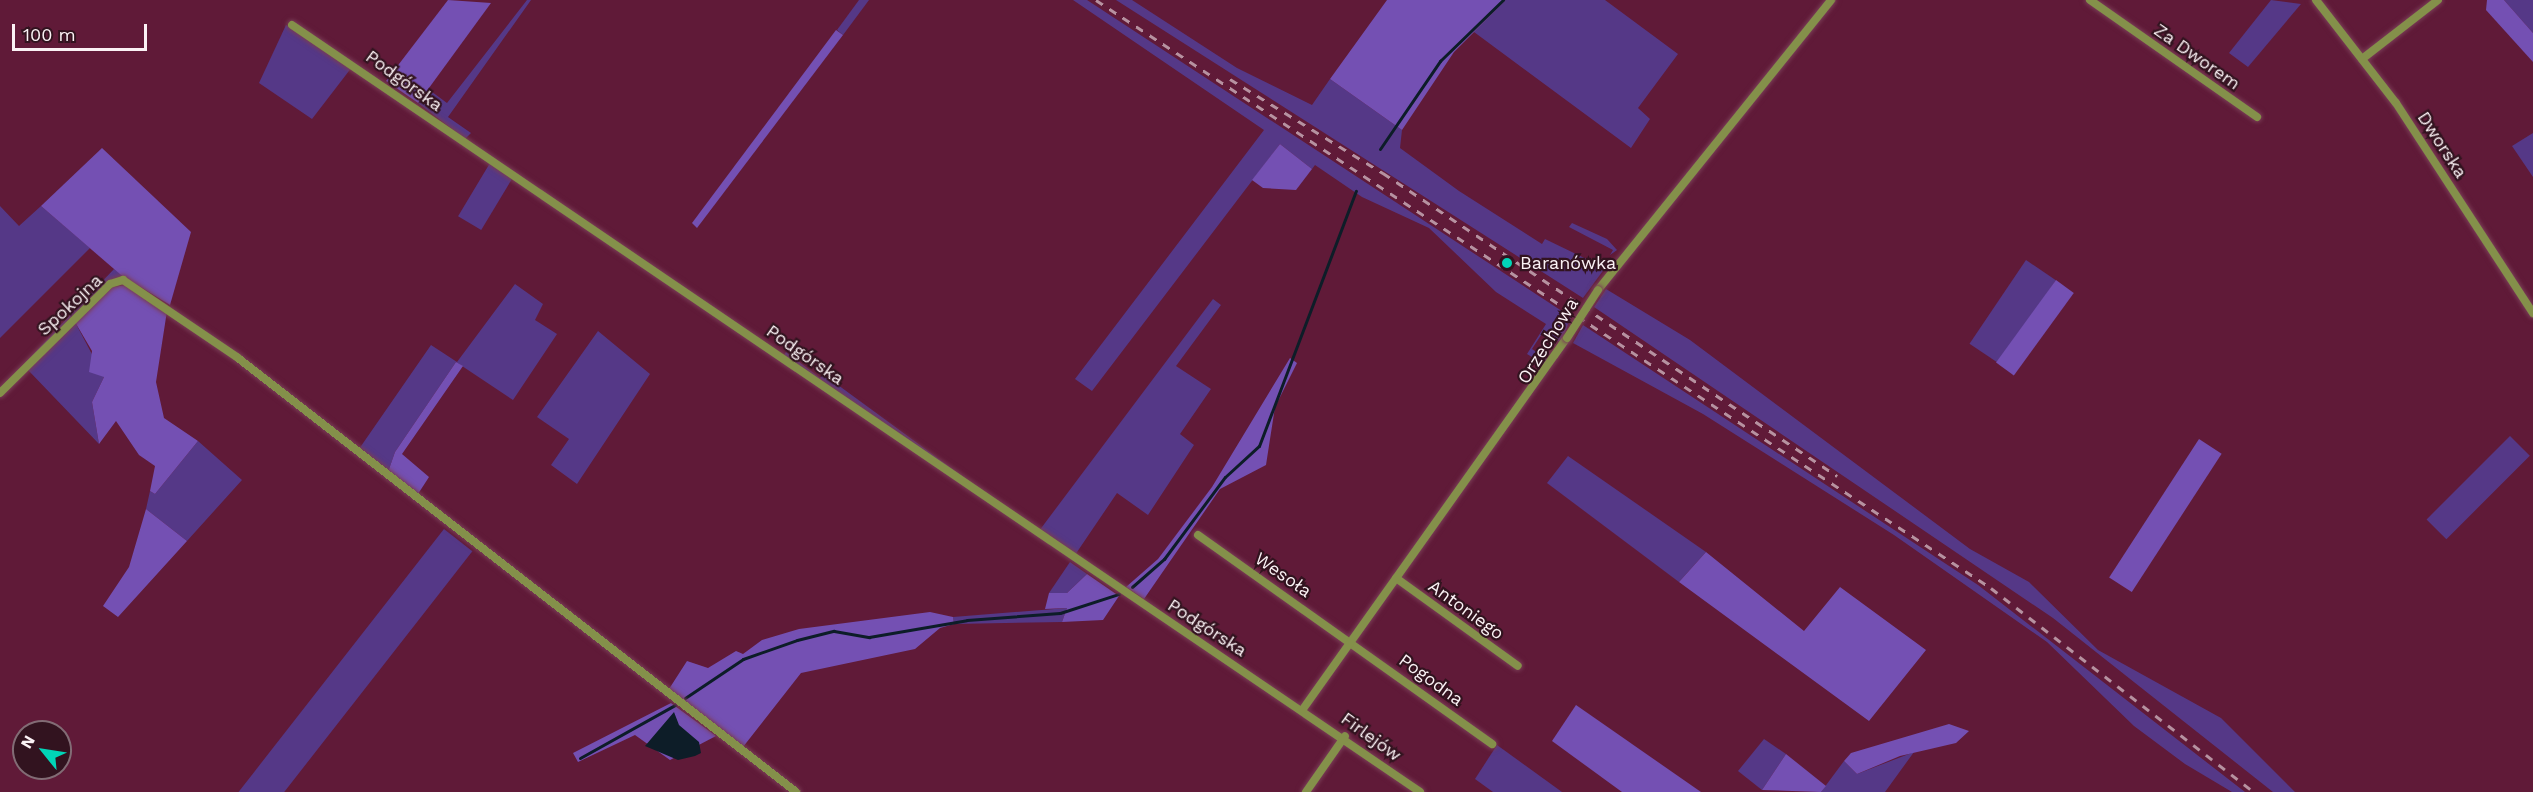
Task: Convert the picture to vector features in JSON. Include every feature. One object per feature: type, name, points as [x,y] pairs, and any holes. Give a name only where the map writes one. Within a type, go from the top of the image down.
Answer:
[{"type":"street","name":"Orzechowa","points":[[1303,709],[1567,338],[1598,290],[1831,0]]},
{"type":"street","name":"Za Dworem","points":[[2090,0],[2257,117]]},
{"type":"street","name":"Dworska","points":[[2316,0],[2362,59],[2533,313]]},
{"type":"street","points":[[2362,59],[2438,0]]},
{"type":"street","name":"Podgórska","points":[[292,25],[1303,709]]},
{"type":"street","name":"Spokojna","points":[[0,393],[110,284],[123,280],[170,309],[796,792]]},
{"type":"street","name":"Wesoła","points":[[1198,535],[1352,640]]},
{"type":"street","name":"Antoniego","points":[[1396,578],[1518,666]]},
{"type":"street","name":"Pogodna","points":[[1352,640],[1492,744]]},
{"type":"street","name":"Firlejów","points":[[1303,709],[1345,736],[1420,792]]},
{"type":"street","points":[[1306,792],[1345,736]]},
{"type":"shaded area","points":[[448,0],[491,3],[418,103],[386,81]]},
{"type":"shaded area","points":[[527,0],[531,0],[448,117],[471,133],[465,139],[418,103],[428,89],[447,103]]},
{"type":"shaded area","points":[[859,0],[869,0],[843,35],[837,30]]},
{"type":"shaded area","points":[[1073,0],[1087,0],[1571,317],[1561,343],[1543,332],[1532,349],[1550,361],[1547,366],[1527,354],[1546,324],[1496,292],[1429,228],[1362,197],[1315,165],[1312,169],[1280,144],[1092,391],[1075,379],[1264,130]]},
{"type":"shaded area","points":[[1116,0],[1132,0],[1237,68],[1312,105],[1330,79],[1402,130],[1400,148],[1459,191],[1542,244],[1545,239],[1605,268],[1583,298]]},
{"type":"shaded area","points":[[1387,0],[1506,0],[1454,52],[1402,130],[1330,79]]},
{"type":"shaded area","points":[[1506,0],[1605,0],[1678,54],[1638,108],[1650,119],[1631,148],[1474,32]]},
{"type":"shaded area","points":[[2271,0],[2301,4],[2248,67],[2229,53]]},
{"type":"shaded area","points":[[2487,0],[2504,0],[2533,33],[2533,62],[2486,10]]},
{"type":"shaded area","points":[[2504,0],[2533,0],[2533,33]]},
{"type":"shaded area","points":[[286,25],[352,67],[312,119],[259,83]]},
{"type":"shaded area","points":[[836,30],[843,35],[697,228],[692,223]]},
{"type":"shaded area","points":[[2533,133],[2533,177],[2512,146]]},
{"type":"shaded area","points":[[1280,144],[1312,169],[1296,190],[1263,188],[1252,180]]},
{"type":"shaded area","points":[[102,148],[191,232],[170,305],[121,275],[41,206]]},
{"type":"shaded area","points":[[490,163],[513,177],[481,230],[458,216]]},
{"type":"shaded area","points":[[0,206],[19,226],[41,206],[90,248],[0,338]]},
{"type":"shaded area","points":[[1572,223],[1607,239],[1617,250],[1610,255],[1613,250],[1569,227]]},
{"type":"shaded area","points":[[2026,260],[2056,280],[1999,364],[1970,344]]},
{"type":"shaded area","points":[[114,269],[127,279],[110,280],[0,389]]},
{"type":"shaded area","points":[[2056,280],[2074,293],[2014,375],[1996,363]]},
{"type":"shaded area","points":[[515,284],[543,304],[535,320],[557,334],[513,400],[456,362],[395,452],[388,472],[359,449],[431,345],[457,362]]},
{"type":"shaded area","points":[[126,285],[167,311],[156,382],[164,418],[198,441],[155,494],[150,491],[155,466],[139,455],[116,421],[99,444],[92,402],[104,377],[89,372],[92,351],[75,322],[113,287]]},
{"type":"shaded area","points":[[1606,289],[1690,340],[1970,549],[2029,582],[2098,650],[2221,718],[2295,792],[2273,792],[2053,618],[1594,307]]},
{"type":"shaded area","points":[[1213,299],[1221,305],[1176,366],[1211,389],[1180,434],[1194,445],[1148,515],[1117,493],[1075,555],[1039,531]]},
{"type":"shaded area","points":[[75,322],[104,377],[92,402],[99,444],[28,370]]},
{"type":"shaded area","points":[[1583,325],[1978,585],[2245,792],[2232,792],[2185,764],[2134,726],[2047,642],[1894,535],[1703,414],[1573,343]]},
{"type":"shaded area","points":[[598,331],[650,374],[577,484],[551,465],[569,439],[537,417]]},
{"type":"shaded area","points":[[786,352],[820,378],[823,374],[988,495],[784,355]]},
{"type":"shaded area","points":[[1290,358],[1297,363],[1275,407],[1266,465],[1220,489],[1144,599],[1126,587],[1158,559],[1212,487]]},
{"type":"shaded area","points":[[456,362],[463,366],[402,454],[429,477],[418,494],[388,472],[395,452]]},
{"type":"shaded area","points":[[2510,436],[2530,456],[2446,539],[2427,519]]},
{"type":"shaded area","points":[[2199,439],[2222,454],[2132,592],[2109,577]]},
{"type":"shaded area","points":[[198,441],[242,480],[187,541],[146,509],[150,491],[155,494]]},
{"type":"shaded area","points":[[1568,456],[1706,552],[1679,582],[1547,483]]},
{"type":"shaded area","points":[[146,509],[187,541],[118,617],[103,606],[129,567]]},
{"type":"shaded area","points":[[444,529],[472,551],[284,792],[239,792]]},
{"type":"shaded area","points":[[1706,552],[1804,631],[1840,587],[1926,650],[1869,721],[1679,582]]},
{"type":"shaded area","points":[[1070,562],[1087,574],[1067,593],[1049,593]]},
{"type":"shaded area","points":[[1087,574],[1119,596],[1103,620],[1062,622],[1067,608],[1045,609],[1049,593],[1067,593]]},
{"type":"shaded area","points":[[1067,608],[1062,622],[954,624],[953,617]]},
{"type":"shaded area","points":[[930,612],[953,617],[954,624],[940,628],[915,649],[801,673],[743,747],[669,689],[687,661],[708,668],[736,651],[743,654],[762,640],[799,629]]},
{"type":"shaded area","points":[[671,703],[716,736],[670,760],[635,735],[578,762],[573,753]]},
{"type":"shaded area","points":[[1576,705],[1701,792],[1622,792],[1552,741]]},
{"type":"shaded area","points":[[1949,724],[1969,731],[1956,743],[1900,756],[1857,774],[1844,761],[1851,753]]},
{"type":"shaded area","points":[[1764,739],[1786,754],[1762,790],[1738,771]]},
{"type":"shaded area","points":[[1497,745],[1562,792],[1493,792],[1475,779]]},
{"type":"shaded area","points":[[1914,752],[1885,792],[1821,792],[1844,761],[1857,774]]},
{"type":"shaded area","points":[[1786,754],[1826,786],[1821,792],[1762,790]]},
{"type":"water","points":[[674,712],[679,725],[699,742],[701,753],[678,760],[645,746]]},
{"type":"waterway","points":[[1380,149],[1440,61],[1503,0]]},
{"type":"waterway","points":[[1132,587],[1164,559],[1225,477],[1259,446],[1356,191]]},
{"type":"waterway","points":[[685,698],[743,659],[797,640],[834,631],[869,637],[967,620],[1060,613],[1119,594]]},
{"type":"waterway","points":[[580,758],[675,705]]},
{"type":"railway","points":[[1096,0],[1991,588],[2254,792]]},
{"type":"railway","points":[[1230,79],[1383,173],[1837,476]]},
{"type":"place","name":"Baranówka","points":[[1507,263]]}]
